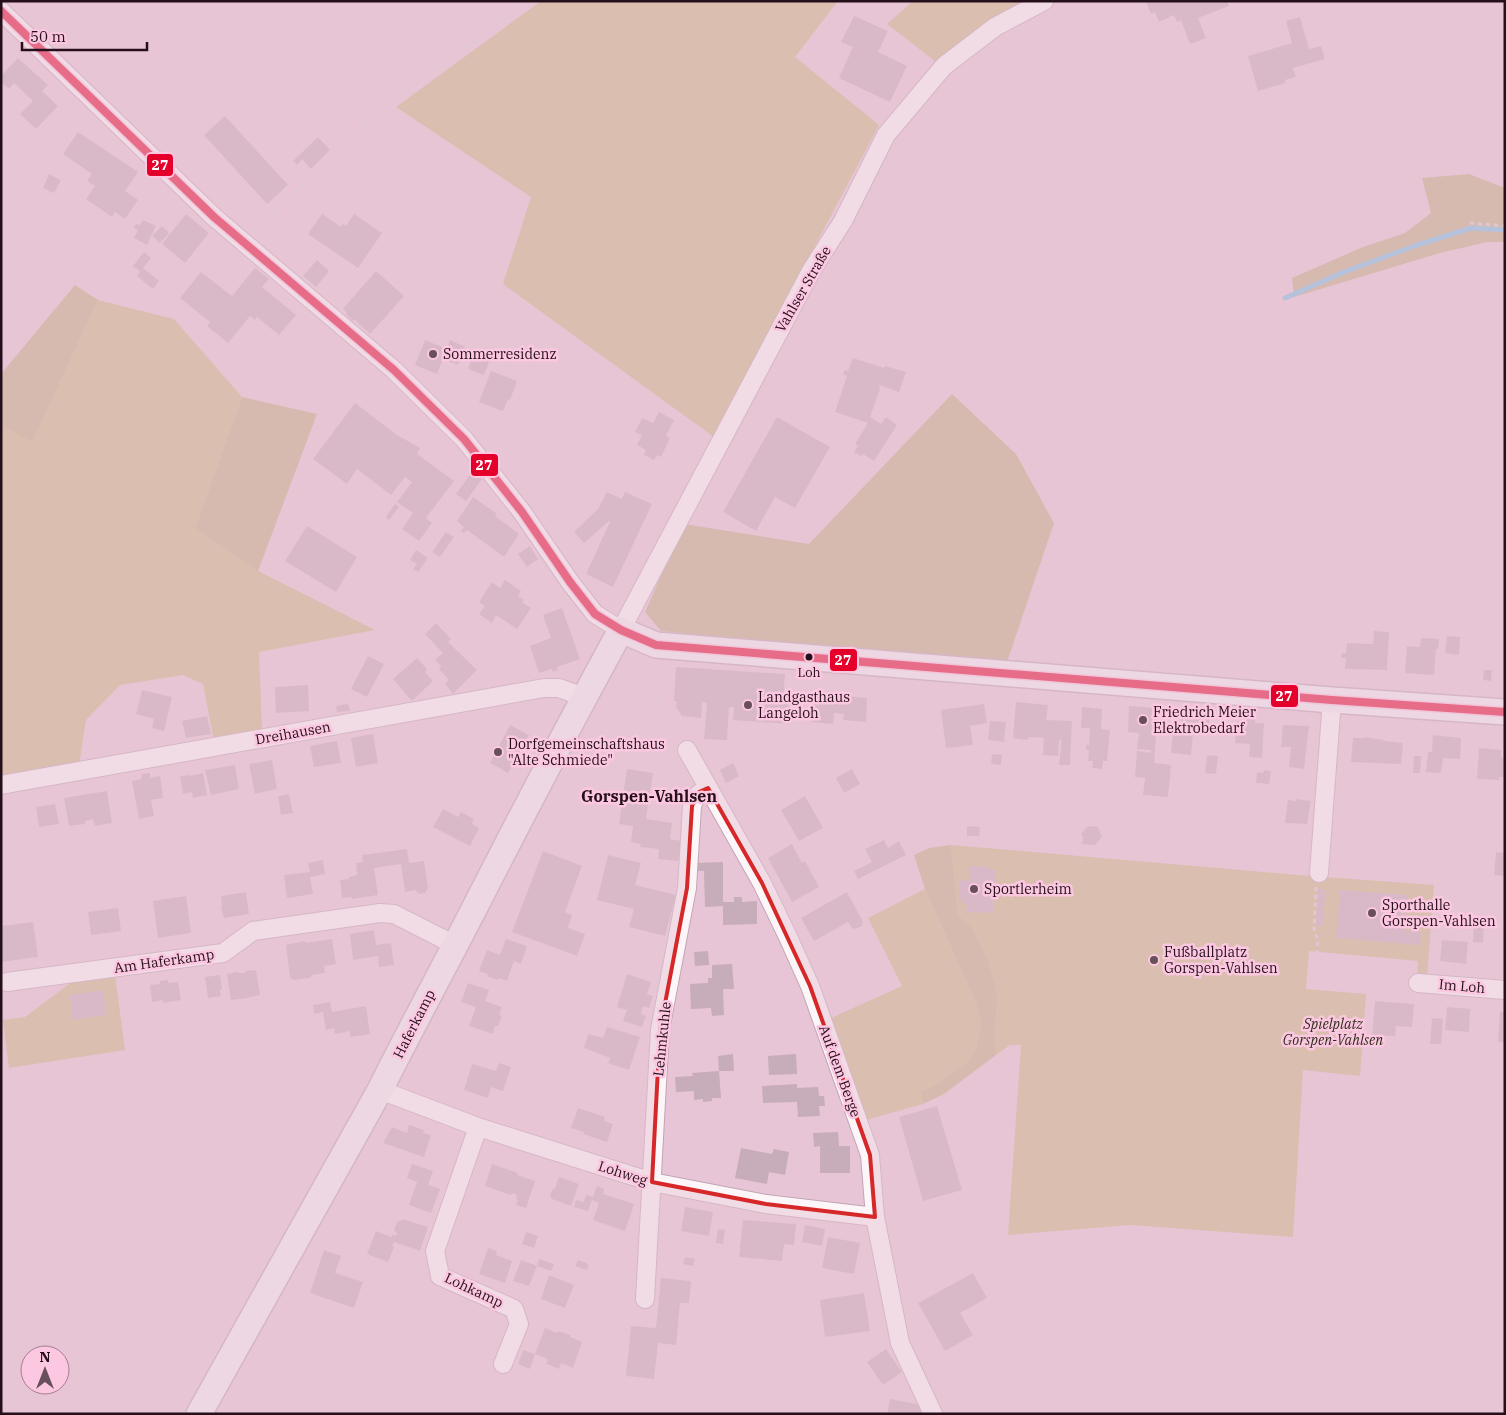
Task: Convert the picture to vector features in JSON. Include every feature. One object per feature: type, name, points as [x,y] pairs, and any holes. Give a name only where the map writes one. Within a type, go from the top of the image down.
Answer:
[{"type":"street","name":"Vahlser Straße","points":[[621,630],[811,271],[843,221],[886,135],[944,66],[995,27],[1044,1]]},
{"type":"street","points":[[1,10],[207,210],[394,370],[464,439],[522,512],[570,582],[595,614],[621,630],[656,645],[1332,700],[1505,712]]},
{"type":"street","name":"Haferkamp","points":[[199,1414],[380,1090],[584,697],[621,630]]},
{"type":"street","name":"Dreihausen","points":[[1,785],[544,688],[559,688],[584,697]]},
{"type":"street","points":[[1319,873],[1332,700]]},
{"type":"street","name":"Auf dem Berge","points":[[687,750],[762,883],[810,986],[870,1155],[875,1217],[900,1343],[933,1414]]},
{"type":"street","name":"Lehmkuhle","points":[[645,1299],[660,1030],[687,888],[692,806],[699,792],[708,788]]},
{"type":"street","name":"Am Haferkamp","points":[[7,982],[223,953],[254,930],[380,913],[394,914],[455,945]]},
{"type":"street","name":"Im Loh","points":[[1418,983],[1505,990]]},
{"type":"street","name":"Lohweg","points":[[380,1090],[478,1127],[652,1182],[766,1204],[875,1217]]},
{"type":"street","name":"Lohkamp","points":[[478,1127],[435,1251],[440,1276],[514,1309],[519,1324],[503,1364]]},
{"type":"path","points":[[243,242],[396,98],[529,1]]},
{"type":"path","points":[[1470,224],[1505,226]]},
{"type":"path","points":[[656,645],[655,696],[687,750]]},
{"type":"path","points":[[1316,972],[1318,939],[1314,931],[1316,876],[1319,873]]},
{"type":"highlighted area","points":[[708,788],[762,883],[810,986],[870,1155],[875,1217],[766,1204],[652,1182],[660,1030],[687,888],[692,806],[699,792]]},
{"type":"green space","points":[[541,1],[838,1],[795,57],[879,125],[714,437],[503,284],[531,197],[396,107]]},
{"type":"green space","points":[[913,1],[1027,1],[936,62],[887,24]]},
{"type":"green space","points":[[98,300],[174,319],[242,397],[195,528],[258,571],[375,630],[259,652],[262,732],[214,741],[203,684],[183,675],[120,685],[86,720],[79,765],[1,778],[1,425],[32,441]]},
{"type":"green space","name":"Spielplatz Gorspen-Vahlsen","points":[[951,845],[1434,885],[1427,977],[1417,976],[1418,961],[1309,951],[1306,989],[1366,994],[1360,1076],[1303,1070],[1293,1237],[1131,1225],[1008,1235],[1021,1045],[1010,1045],[996,1055],[995,1027],[998,998],[989,962],[972,928],[958,915]]},
{"type":"green space","points":[[925,889],[976,1003],[981,1023],[976,1050],[966,1063],[939,1083],[921,1092],[923,1104],[866,1120],[829,1019],[902,986],[868,918]]},
{"type":"green space","points":[[115,975],[125,1050],[9,1068],[3,1020],[25,1017],[73,981]]},
{"type":"shaded area","points":[[1469,174],[1505,188],[1505,242],[1487,242],[1440,253],[1294,297],[1292,278],[1363,247],[1405,233],[1431,213],[1422,178]]},
{"type":"shaded area","points":[[75,285],[98,300],[32,442],[1,425],[1,374]]},
{"type":"shaded area","points":[[952,394],[1016,454],[1054,523],[1006,665],[661,631],[645,612],[684,524],[809,544]]},
{"type":"shaded area","points":[[242,397],[317,414],[258,571],[195,528]]},
{"type":"shaded area","points":[[951,845],[958,915],[972,928],[989,962],[998,998],[995,1027],[996,1055],[944,1094],[923,1104],[921,1092],[939,1083],[966,1063],[976,1050],[981,1023],[976,1003],[925,889],[914,855],[929,848]]},
{"type":"building","points":[[1227,1],[1229,6],[1198,18],[1206,38],[1190,44],[1181,20],[1177,22],[1174,15],[1159,22],[1155,12],[1151,14],[1146,2]]},
{"type":"building","points":[[854,16],[888,31],[878,52],[907,66],[890,102],[839,78],[853,47],[841,42]]},
{"type":"building","points":[[1300,17],[1309,49],[1321,46],[1325,59],[1293,68],[1296,77],[1285,80],[1286,83],[1258,91],[1248,56],[1292,43],[1286,21]]},
{"type":"building","points":[[18,58],[48,85],[42,91],[58,106],[36,129],[20,114],[33,101],[14,83],[9,89],[1,82],[1,76]]},
{"type":"building","points":[[225,116],[288,185],[267,204],[204,135]]},
{"type":"building","points":[[78,132],[138,172],[125,191],[138,200],[125,219],[115,212],[112,217],[86,199],[95,186],[87,181],[92,174],[63,154]]},
{"type":"building","points":[[318,137],[330,150],[311,169],[302,159],[297,165],[293,161]]},
{"type":"building","points":[[49,174],[61,180],[54,193],[43,188]]},
{"type":"building","points":[[186,214],[209,233],[185,263],[162,244]]},
{"type":"building","points":[[322,214],[341,227],[343,224],[346,226],[354,214],[382,233],[358,268],[308,234]]},
{"type":"building","points":[[143,220],[156,226],[147,245],[134,238],[138,230],[134,228],[136,224],[140,225]]},
{"type":"building","points":[[162,226],[169,233],[160,243],[152,236]]},
{"type":"building","points":[[144,252],[151,258],[143,268],[159,281],[153,289],[137,276],[140,271],[133,266]]},
{"type":"building","points":[[317,260],[329,271],[316,287],[303,276]]},
{"type":"building","points":[[255,268],[269,279],[262,287],[296,315],[279,335],[257,317],[255,320],[250,316],[228,343],[207,326],[210,322],[180,298],[201,272],[232,296]]},
{"type":"building","points":[[376,271],[404,296],[370,334],[354,319],[353,321],[343,309]]},
{"type":"building","name":"Sommerresidenz","points":[[425,340],[447,349],[450,340],[465,347],[458,365],[443,359],[437,374],[415,365]]},
{"type":"building","points":[[475,351],[491,357],[484,375],[468,369]]},
{"type":"building","points":[[853,358],[884,368],[885,366],[906,372],[899,392],[879,385],[880,389],[870,417],[881,424],[886,417],[897,425],[874,461],[863,454],[861,456],[854,452],[858,446],[855,444],[868,423],[835,412],[847,376],[843,374],[845,370],[848,371]]},
{"type":"building","points":[[491,371],[517,381],[510,400],[508,399],[503,411],[479,402]]},
{"type":"building","points":[[355,403],[397,435],[420,448],[417,454],[454,481],[426,518],[432,523],[419,541],[402,529],[413,513],[397,502],[412,482],[405,477],[391,495],[357,469],[347,484],[313,459]]},
{"type":"building","points":[[659,412],[674,420],[666,436],[670,438],[661,457],[657,455],[654,460],[644,455],[646,450],[637,445],[642,435],[635,432],[642,418],[653,423]]},
{"type":"building","points":[[777,417],[830,447],[795,508],[775,497],[756,531],[723,512]]},
{"type":"building","points":[[472,472],[482,479],[466,501],[456,494]]},
{"type":"building","points":[[607,492],[622,499],[625,492],[652,504],[613,587],[586,574],[610,522],[584,543],[574,532],[598,509]]},
{"type":"building","points":[[473,497],[497,514],[495,516],[519,534],[504,557],[467,530],[464,533],[461,531],[464,527],[457,521]]},
{"type":"building","points":[[395,504],[399,507],[389,520],[386,517]]},
{"type":"building","points":[[307,526],[357,557],[336,592],[285,561]]},
{"type":"building","points":[[446,532],[454,537],[440,557],[432,552]]},
{"type":"building","points":[[530,546],[538,559],[527,567],[518,554]]},
{"type":"building","points":[[416,550],[428,558],[418,572],[413,569],[417,564],[410,560]]},
{"type":"building","points":[[505,580],[521,591],[518,596],[524,600],[522,602],[531,608],[517,629],[496,615],[492,623],[479,614],[485,606],[479,602],[492,582],[500,588]]},
{"type":"building","points":[[562,608],[580,659],[557,667],[558,670],[553,672],[552,669],[539,673],[530,646],[551,638],[543,615]]},
{"type":"building","points":[[436,623],[451,639],[448,642],[477,670],[453,694],[445,684],[449,680],[439,669],[441,666],[435,660],[443,653],[425,634]]},
{"type":"building","points":[[1374,631],[1389,632],[1387,670],[1345,669],[1346,658],[1341,658],[1342,653],[1346,653],[1347,643],[1373,644]]},
{"type":"building","points":[[1447,636],[1460,637],[1459,655],[1445,653]]},
{"type":"building","points":[[1421,638],[1439,639],[1438,649],[1436,649],[1434,675],[1405,673],[1407,646],[1420,647]]},
{"type":"building","points":[[368,656],[384,664],[367,697],[351,689]]},
{"type":"building","points":[[417,658],[427,669],[425,672],[433,681],[412,701],[393,679]]},
{"type":"building","name":"Landgasthaus Langeloh","points":[[676,667],[785,674],[783,701],[790,701],[788,724],[733,720],[734,707],[729,707],[727,740],[704,739],[707,703],[702,702],[701,718],[682,716],[676,707],[677,701],[674,701]]},
{"type":"building","points":[[1484,670],[1492,670],[1491,681],[1483,680]]},
{"type":"building","points":[[308,685],[309,711],[276,713],[275,687]]},
{"type":"building","points":[[142,690],[172,697],[164,731],[152,728],[154,719],[136,714]]},
{"type":"building","points":[[813,694],[835,696],[835,701],[845,702],[845,696],[867,698],[866,722],[843,720],[844,714],[834,713],[833,724],[811,722]]},
{"type":"building","points":[[1016,702],[1048,705],[1046,720],[1072,721],[1070,765],[1059,765],[1062,736],[1061,740],[1059,740],[1058,756],[1043,755],[1044,738],[1028,737],[1028,740],[1013,738]]},
{"type":"building","points":[[348,704],[350,711],[337,712],[336,706]]},
{"type":"building","points":[[984,704],[987,723],[970,726],[973,745],[946,748],[941,710]]},
{"type":"building","points":[[1129,706],[1158,708],[1154,763],[1171,765],[1168,797],[1143,795],[1145,778],[1135,777],[1137,751],[1151,753],[1151,750],[1137,749],[1139,733],[1128,732]]},
{"type":"building","points":[[1082,707],[1102,709],[1101,729],[1110,730],[1107,761],[1103,761],[1102,769],[1092,768],[1093,761],[1088,761],[1089,750],[1086,750],[1086,745],[1089,745],[1090,728],[1081,728]]},
{"type":"building","points":[[1182,710],[1210,712],[1208,734],[1193,733],[1191,755],[1171,753],[1173,732],[1180,732]]},
{"type":"building","points":[[207,716],[211,734],[186,738],[182,721]]},
{"type":"building","points":[[1247,716],[1255,717],[1255,723],[1264,723],[1262,758],[1249,757],[1250,744],[1235,743],[1237,721],[1246,722]]},
{"type":"building","points":[[990,721],[1006,722],[1004,742],[988,740]]},
{"type":"building","points":[[510,725],[529,735],[508,773],[490,763]]},
{"type":"building","points":[[1283,725],[1309,726],[1304,769],[1289,767],[1291,747],[1281,747]]},
{"type":"building","points":[[373,734],[378,763],[356,767],[351,738]]},
{"type":"building","points":[[1433,735],[1461,738],[1460,759],[1443,758],[1441,773],[1426,772],[1428,752],[1432,752]]},
{"type":"building","points":[[1364,737],[1403,743],[1401,764],[1351,762],[1353,738]]},
{"type":"building","points":[[337,741],[341,763],[314,767],[310,746]]},
{"type":"building","points":[[1479,748],[1501,750],[1501,757],[1505,757],[1505,777],[1499,777],[1499,780],[1477,779]]},
{"type":"building","points":[[992,754],[1002,755],[1001,765],[991,764]]},
{"type":"building","points":[[1207,755],[1218,756],[1216,774],[1205,773]]},
{"type":"building","points":[[1414,756],[1421,756],[1420,773],[1413,773]]},
{"type":"building","points":[[272,760],[277,789],[255,794],[249,764]]},
{"type":"building","points":[[733,763],[739,776],[726,783],[720,770]]},
{"type":"building","points":[[235,765],[239,789],[211,795],[205,770]]},
{"type":"building","points":[[627,769],[653,773],[646,819],[672,823],[670,839],[681,841],[678,861],[658,859],[659,849],[640,847],[641,844],[631,842],[633,826],[619,824]]},
{"type":"building","points":[[852,769],[860,784],[844,793],[836,778]]},
{"type":"building","points":[[1264,770],[1271,771],[1269,784],[1256,783],[1257,772],[1263,773]]},
{"type":"building","points":[[150,773],[150,778],[160,776],[163,798],[151,800],[154,816],[139,819],[132,781],[142,779],[141,774]]},
{"type":"building","points":[[203,773],[207,795],[193,798],[192,792],[183,794],[180,776]]},
{"type":"building","points":[[107,791],[112,823],[95,826],[93,819],[85,821],[85,824],[69,826],[64,798]]},
{"type":"building","points":[[289,794],[293,813],[281,815],[278,796]]},
{"type":"building","points":[[805,796],[823,828],[799,841],[781,810]]},
{"type":"building","points":[[1296,799],[1311,801],[1307,824],[1285,823],[1288,800],[1296,801]]},
{"type":"building","points":[[55,804],[59,824],[39,827],[36,807]]},
{"type":"building","points":[[443,809],[458,817],[461,812],[474,819],[472,824],[479,828],[470,846],[433,827]]},
{"type":"building","points":[[967,826],[980,827],[979,836],[967,836]]},
{"type":"building","points":[[1088,826],[1098,827],[1102,837],[1095,845],[1082,844],[1083,837],[1081,834]]},
{"type":"building","points":[[884,840],[888,848],[899,841],[906,855],[858,879],[854,871],[872,862],[865,849]]},
{"type":"building","points":[[792,844],[802,863],[805,861],[819,887],[792,902],[768,858]]},
{"type":"building","points":[[407,849],[409,863],[424,861],[428,888],[425,893],[419,894],[415,890],[405,892],[401,864],[374,868],[378,895],[352,899],[352,897],[342,898],[340,880],[349,879],[349,877],[357,875],[356,863],[363,862],[362,855]]},
{"type":"building","points":[[543,851],[582,866],[565,912],[572,915],[568,928],[585,934],[577,956],[512,932]]},
{"type":"building","points":[[1496,852],[1505,853],[1505,876],[1494,875]]},
{"type":"building","points":[[608,855],[641,863],[635,885],[676,895],[665,936],[629,927],[634,909],[597,900]]},
{"type":"building","points":[[323,860],[325,874],[310,877],[313,894],[287,898],[284,875],[310,872],[308,863]]},
{"type":"building","points":[[723,862],[723,902],[734,902],[734,897],[742,897],[742,902],[757,901],[757,924],[723,925],[723,906],[705,907],[704,871],[695,871],[695,863]]},
{"type":"building","points":[[970,866],[990,867],[990,870],[996,870],[993,913],[966,912],[967,904],[963,903],[959,897],[960,880],[969,881]]},
{"type":"building","points":[[1318,889],[1325,890],[1323,926],[1316,925]]},
{"type":"building","name":"Sporthalle Gorspen-Vahlsen","points":[[1340,890],[1408,895],[1405,931],[1421,932],[1420,945],[1336,938]]},
{"type":"building","points":[[246,892],[249,914],[224,918],[221,896]]},
{"type":"building","points":[[847,892],[863,922],[862,926],[856,929],[852,928],[848,922],[814,941],[801,918]]},
{"type":"building","points":[[186,896],[191,933],[158,938],[153,901]]},
{"type":"building","points":[[118,908],[121,931],[91,935],[88,912]]},
{"type":"building","points":[[33,922],[38,957],[1,962],[1,926]]},
{"type":"building","points":[[1474,922],[1484,923],[1483,943],[1473,942]]},
{"type":"building","points":[[374,930],[376,945],[391,943],[394,965],[379,967],[378,956],[353,960],[350,934]]},
{"type":"building","points":[[332,939],[336,964],[324,966],[325,973],[312,975],[310,978],[294,980],[290,978],[286,945],[305,941],[306,943]]},
{"type":"building","points":[[506,939],[527,946],[521,964],[514,961],[507,981],[499,978],[498,980],[479,971],[487,950],[500,955]]},
{"type":"building","points":[[1442,940],[1468,942],[1466,964],[1440,961]]},
{"type":"building","points":[[708,951],[709,965],[695,966],[694,952]]},
{"type":"building","points":[[732,964],[734,989],[723,989],[724,1015],[712,1016],[711,1008],[691,1009],[690,984],[708,983],[708,978],[712,978],[712,965]]},
{"type":"building","points":[[256,970],[260,995],[231,1000],[227,974]]},
{"type":"building","points":[[627,974],[651,982],[647,994],[653,996],[649,1008],[643,1006],[641,1014],[646,1016],[642,1027],[623,1021],[627,1010],[617,1007]]},
{"type":"building","points":[[220,975],[221,996],[208,998],[205,977]]},
{"type":"building","points":[[168,980],[168,983],[178,982],[181,1000],[163,1003],[163,1000],[152,1002],[150,985],[160,984],[160,981]]},
{"type":"building","points":[[468,983],[489,990],[485,1001],[502,1007],[499,1015],[502,1016],[498,1026],[495,1026],[493,1034],[469,1026],[476,1007],[461,1002]]},
{"type":"building","points":[[103,990],[106,1015],[72,1020],[70,995]]},
{"type":"building","points":[[1375,1001],[1414,1004],[1412,1027],[1396,1026],[1395,1036],[1372,1035]]},
{"type":"building","points":[[330,1002],[332,1012],[366,1006],[370,1034],[350,1037],[350,1031],[335,1034],[334,1028],[326,1030],[323,1012],[314,1014],[313,1005]]},
{"type":"building","points":[[1447,1007],[1470,1009],[1469,1032],[1445,1030]]},
{"type":"building","points":[[1500,1012],[1505,1012],[1505,1042],[1498,1042]]},
{"type":"building","points":[[1432,1018],[1443,1019],[1441,1044],[1430,1044]]},
{"type":"building","points":[[607,1027],[640,1037],[629,1070],[608,1063],[610,1058],[584,1048],[588,1034],[603,1038]]},
{"type":"building","points":[[733,1054],[734,1071],[719,1071],[718,1056]]},
{"type":"building","points":[[796,1054],[797,1074],[769,1075],[768,1056]]},
{"type":"building","points":[[499,1063],[511,1067],[503,1091],[491,1087],[488,1098],[464,1090],[472,1064],[496,1071]]},
{"type":"building","points":[[719,1071],[721,1098],[712,1098],[712,1101],[703,1102],[703,1099],[694,1100],[694,1091],[676,1092],[675,1077],[693,1076],[692,1073]]},
{"type":"building","points":[[797,1084],[797,1088],[818,1087],[819,1096],[824,1096],[825,1106],[819,1106],[820,1116],[798,1117],[797,1102],[763,1103],[762,1086]]},
{"type":"building","points":[[937,1106],[962,1190],[923,1201],[899,1117]]},
{"type":"building","points":[[578,1108],[605,1117],[604,1121],[613,1124],[607,1142],[571,1128]]},
{"type":"building","points":[[409,1125],[424,1130],[423,1133],[431,1135],[424,1157],[383,1143],[392,1127],[407,1133]]},
{"type":"building","points":[[838,1132],[839,1146],[850,1146],[850,1173],[820,1173],[820,1146],[814,1147],[813,1133]]},
{"type":"building","points":[[741,1148],[772,1154],[774,1149],[789,1152],[785,1175],[769,1172],[767,1184],[735,1178]]},
{"type":"building","points":[[412,1164],[433,1171],[428,1185],[440,1189],[431,1213],[409,1205],[417,1182],[407,1178]]},
{"type":"building","points":[[492,1164],[535,1181],[526,1208],[516,1205],[517,1195],[512,1193],[511,1195],[485,1186]]},
{"type":"building","points":[[559,1177],[579,1184],[571,1206],[552,1199],[550,1195]]},
{"type":"building","points":[[597,1186],[604,1189],[603,1194],[634,1204],[625,1231],[593,1220],[599,1203],[592,1200],[588,1211],[574,1207],[576,1200],[584,1202],[586,1195],[593,1197]]},
{"type":"building","points":[[685,1207],[713,1212],[709,1236],[681,1231]]},
{"type":"building","points":[[402,1219],[428,1227],[420,1251],[394,1242],[388,1262],[367,1254],[376,1231],[391,1237],[392,1235],[396,1236],[397,1233],[394,1230],[397,1222]]},
{"type":"building","points":[[743,1220],[796,1224],[794,1245],[784,1244],[782,1261],[739,1257]]},
{"type":"building","points":[[805,1225],[825,1229],[822,1246],[802,1242]]},
{"type":"building","points":[[718,1229],[725,1230],[723,1244],[716,1243]]},
{"type":"building","points":[[526,1232],[538,1236],[534,1248],[522,1244]]},
{"type":"building","points":[[828,1237],[860,1243],[854,1274],[822,1268]]},
{"type":"building","points":[[488,1248],[497,1251],[496,1255],[512,1261],[505,1283],[479,1274]]},
{"type":"building","points":[[324,1250],[341,1256],[335,1273],[363,1282],[354,1308],[310,1293]]},
{"type":"building","points":[[685,1257],[695,1259],[693,1266],[683,1264]]},
{"type":"building","points":[[539,1259],[554,1264],[551,1271],[537,1266]]},
{"type":"building","points":[[521,1260],[537,1266],[529,1286],[513,1281]]},
{"type":"building","points":[[578,1260],[589,1265],[587,1270],[575,1266]]},
{"type":"building","points":[[973,1273],[987,1298],[960,1313],[973,1335],[945,1351],[918,1303]]},
{"type":"building","points":[[549,1275],[574,1285],[565,1308],[541,1299]]},
{"type":"building","points":[[661,1278],[689,1281],[691,1283],[689,1303],[680,1303],[676,1345],[658,1343],[654,1379],[626,1376],[631,1326],[656,1328]]},
{"type":"building","points":[[864,1293],[870,1331],[825,1337],[820,1300]]},
{"type":"building","points":[[545,1328],[557,1333],[558,1331],[570,1335],[570,1337],[582,1342],[573,1368],[561,1363],[559,1369],[546,1364],[548,1359],[535,1354]]},
{"type":"building","points":[[886,1349],[902,1372],[883,1385],[867,1362]]},
{"type":"building","points":[[523,1350],[535,1354],[530,1369],[518,1364]]},
{"type":"building","points":[[890,1399],[922,1405],[920,1414],[887,1414]]},
{"type":"waterway","points":[[1285,298],[1344,272],[1414,246],[1471,228],[1505,230]]},
{"type":"transit line","name":"27","points":[[1,11],[214,217],[394,370],[464,439],[522,512],[570,582],[595,614],[621,630],[656,645],[1332,700],[1505,712]]},
{"type":"place","name":"Sommerresidenz","points":[[433,354]]},
{"type":"place","name":"Loh","points":[[809,657]]},
{"type":"place","name":"Landgasthaus Langeloh","points":[[748,705]]},
{"type":"place","name":"Friedrich Meier Elektrobedarf","points":[[1143,720]]},
{"type":"place","name":"Dorfgemeinschaftshaus \"Alte Schmiede\"","points":[[498,752]]},
{"type":"place","name":"Sportlerheim","points":[[974,889]]},
{"type":"place","name":"Sporthalle Gorspen-Vahlsen","points":[[1372,913]]},
{"type":"place","name":"Fußballplatz Gorspen-Vahlsen","points":[[1154,960]]},
{"type":"district","name":"Gorspen-Vahlsen","points":[[649,796]]}]
